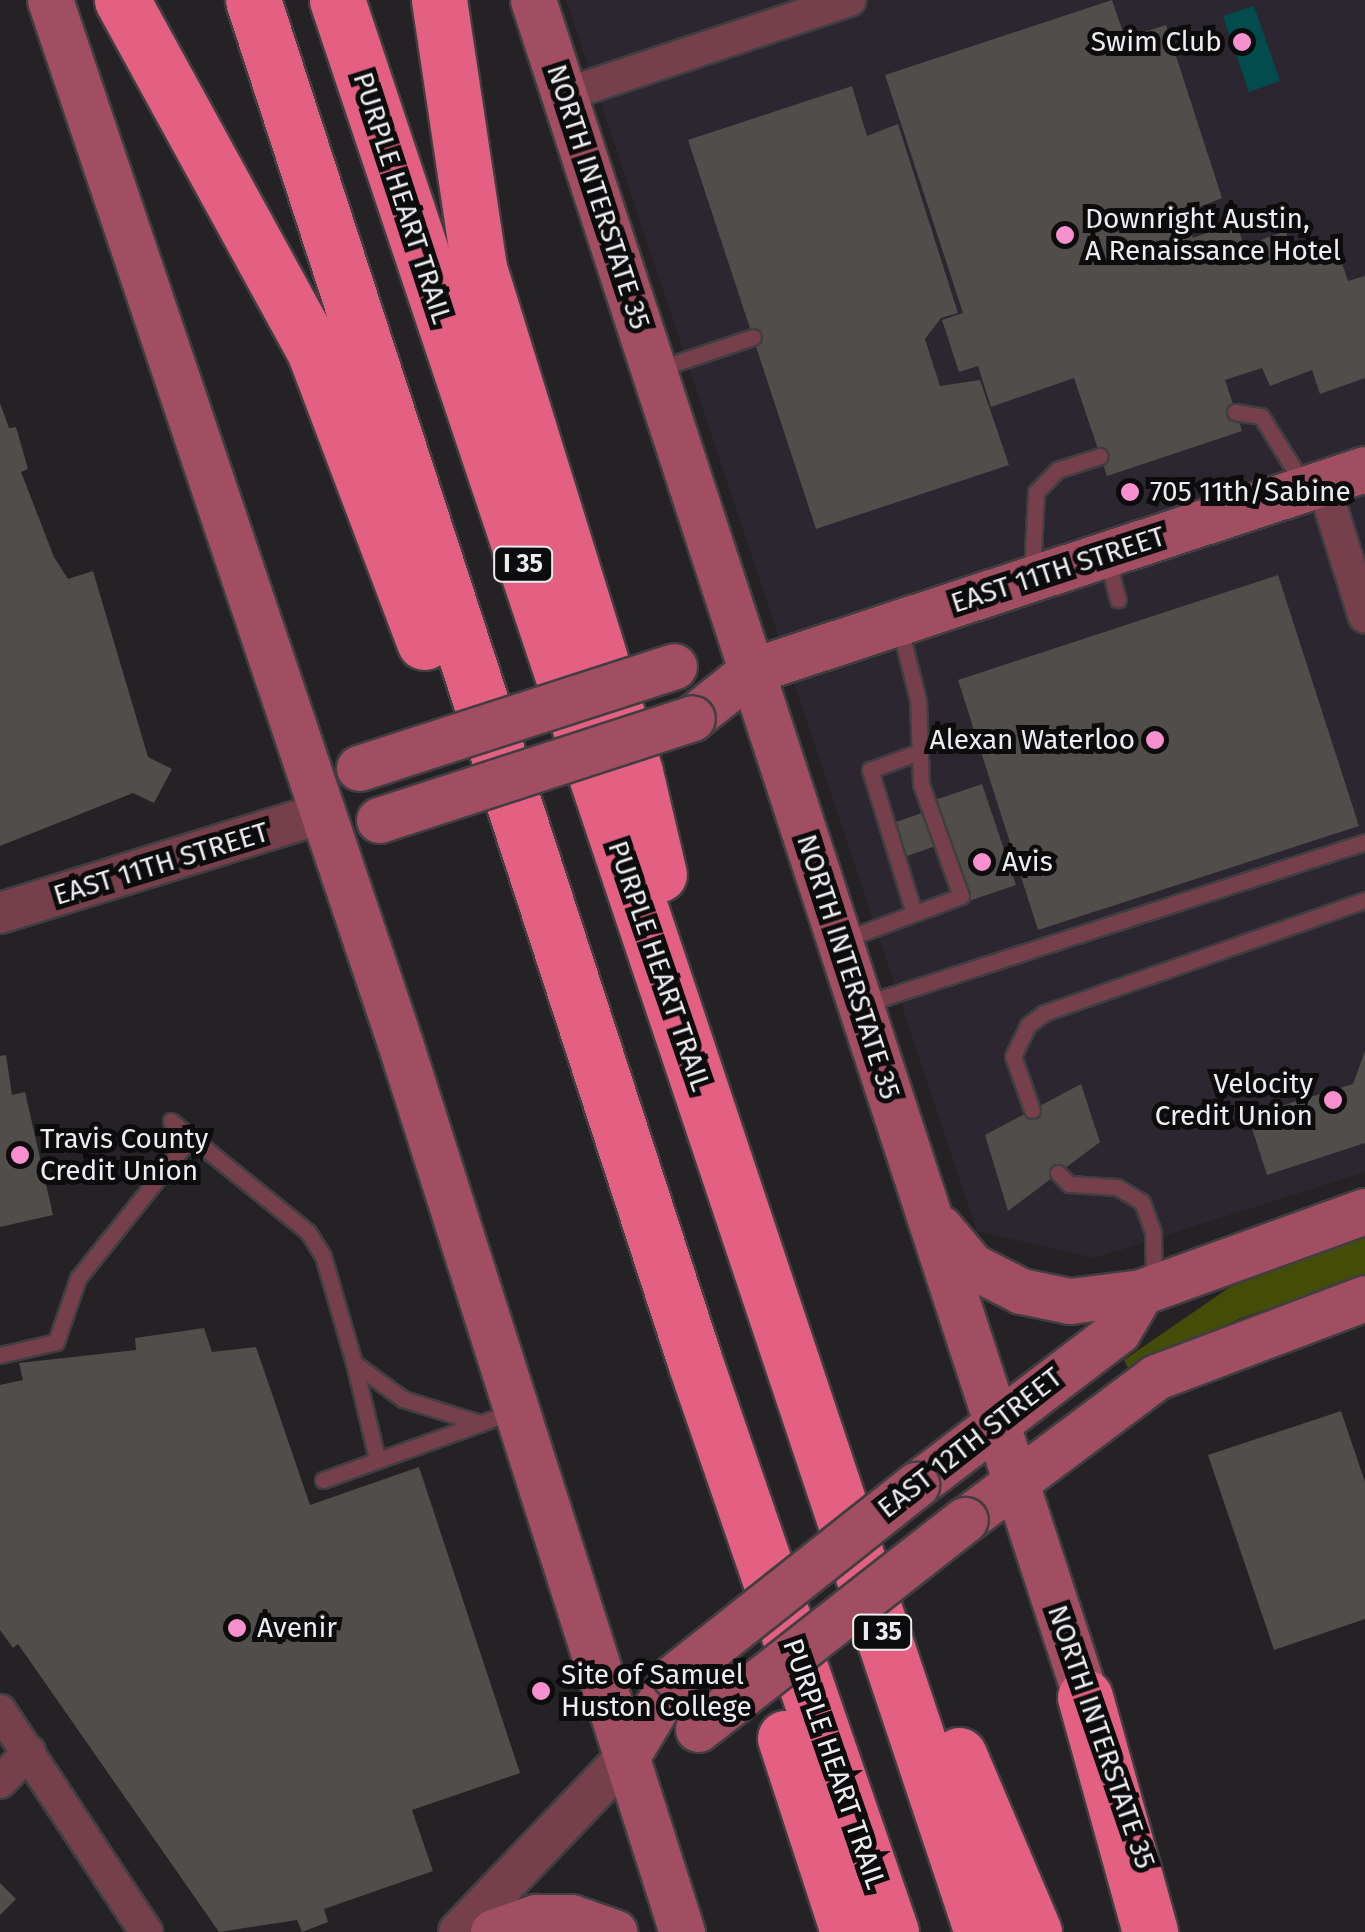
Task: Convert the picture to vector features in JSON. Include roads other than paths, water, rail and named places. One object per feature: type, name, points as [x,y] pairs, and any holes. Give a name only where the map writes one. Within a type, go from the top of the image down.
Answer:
[{"type":"highway","points":[[122,0],[315,352],[380,511],[483,813],[611,1091]]},
{"type":"highway","name":"PURPLE HEART TRAIL","points":[[253,0],[611,1091],[695,1362],[891,1932]]},
{"type":"highway","name":"PURPLE HEART TRAIL","points":[[336,0],[716,1126],[982,1932]]},
{"type":"highway","points":[[439,0],[478,268],[636,772],[716,1126]]},
{"type":"highway","points":[[782,1333],[869,1484],[965,1772],[1034,1932]]},
{"type":"highway","points":[[695,1362],[735,1586],[848,1932]]},
{"type":"highway","points":[[1085,1697],[1150,1932]]},
{"type":"main road","points":[[50,0],[320,814],[499,1416],[627,1756],[682,1932]]},
{"type":"main road","name":"NORTH INTERSTATE 35","points":[[534,0],[1085,1697],[1170,1932]]},
{"type":"main road","name":"EAST 11TH STREET","points":[[320,814],[380,820],[692,718],[751,670],[1331,480]]},
{"type":"main road","name":"EAST 11TH STREET","points":[[320,814],[358,768],[674,666],[751,670]]},
{"type":"main road","points":[[928,1212],[972,1266],[1006,1286],[1070,1301],[1147,1290],[1365,1211]]},
{"type":"main road","name":"EAST 12TH STREET","points":[[627,1756],[674,1676],[995,1420],[1118,1331],[1147,1290]]},
{"type":"main road","name":"EAST 12TH STREET","points":[[627,1756],[698,1729],[1014,1478],[1156,1378],[1365,1298]]},
{"type":"main road","points":[[493,1932],[536,1917],[570,1917],[614,1932]]},
{"type":"street","points":[[564,95],[791,9],[850,0]]},
{"type":"street","points":[[1331,480],[1365,617]]},
{"type":"street","name":"EAST 11TH STREET","points":[[0,912],[320,814]]},
{"type":"street","points":[[0,1711],[146,1932]]},
{"type":"street","points":[[0,1782],[29,1752]]},
{"type":"street","name":"EAST 12TH STREET","points":[[459,1932],[627,1756]]},
{"type":"lane","points":[[654,370],[753,337]]},
{"type":"lane","points":[[1236,412],[1262,416],[1331,480]]},
{"type":"lane","points":[[1032,578],[1036,492],[1057,470],[1100,456]]},
{"type":"lane","points":[[1106,554],[1118,600]]},
{"type":"lane","points":[[839,941],[961,896],[922,784],[918,700],[898,622]]},
{"type":"lane","points":[[914,914],[870,770],[919,752]]},
{"type":"lane","points":[[860,1005],[1365,842]]},
{"type":"lane","points":[[1032,1110],[1012,1056],[1018,1038],[1044,1013],[1365,900]]},
{"type":"lane","points":[[172,1121],[308,1232],[323,1256],[377,1459]]},
{"type":"lane","points":[[0,1355],[56,1342],[78,1278],[191,1137]]},
{"type":"lane","points":[[1058,1173],[1069,1184],[1117,1187],[1142,1202],[1153,1233],[1147,1290]]},
{"type":"lane","points":[[354,1363],[403,1399],[499,1416]]},
{"type":"lane","points":[[323,1480],[499,1416]]},
{"type":"water","points":[[1254,6],[1280,81],[1249,92],[1223,16]]},
{"type":"place","name":"Swim Club","points":[[1242,42]]},
{"type":"place","name":"Downright Austin, A Renaissance Hotel","points":[[1065,235]]},
{"type":"place","name":"705 11th/Sabine","points":[[1130,492]]},
{"type":"place","name":"Alexan Waterloo","points":[[1155,740]]},
{"type":"place","name":"Avis","points":[[982,862]]},
{"type":"place","name":"Velocity Credit Union","points":[[1333,1100]]},
{"type":"place","name":"Travis County Credit Union","points":[[20,1155]]},
{"type":"place","name":"Avenir","points":[[237,1628]]},
{"type":"place","name":"Site of Samuel Huston College","points":[[541,1691]]}]
